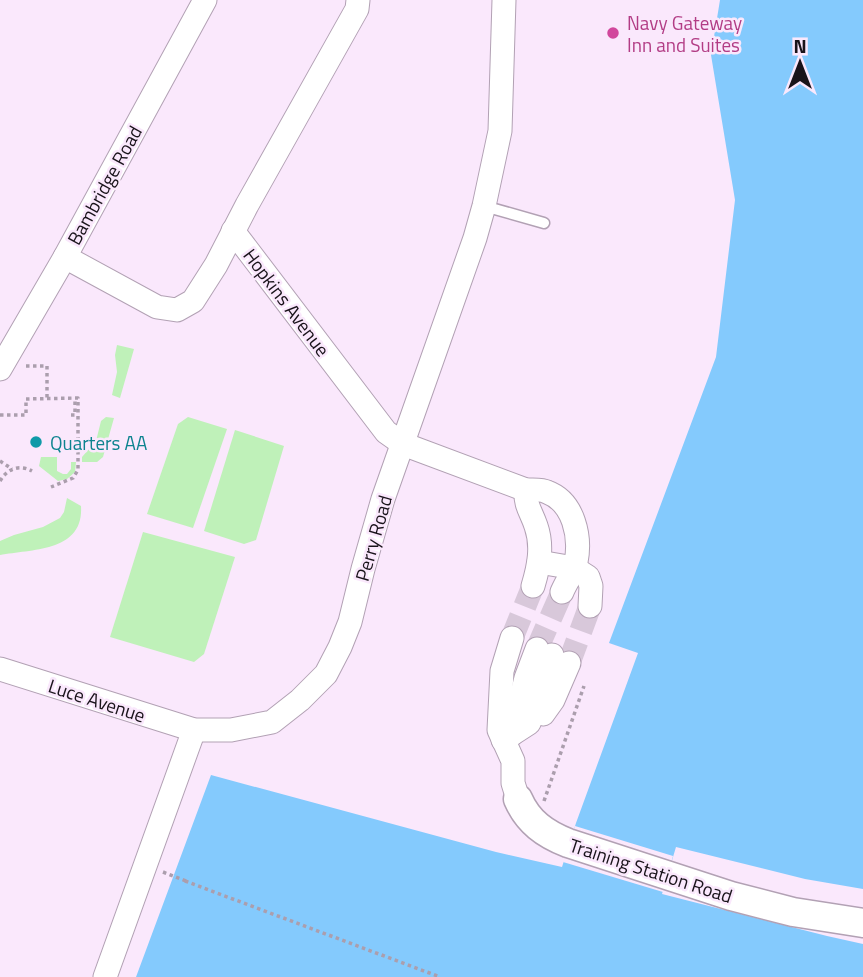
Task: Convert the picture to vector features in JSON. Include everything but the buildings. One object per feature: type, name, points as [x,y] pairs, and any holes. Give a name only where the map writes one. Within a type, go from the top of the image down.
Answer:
[{"type":"street","name":"Bambridge Road","points":[[10,367],[65,257],[205,0]]},
{"type":"street","name":"Hopkins Avenue","points":[[358,0],[357,9],[233,231],[387,432],[403,443]]},
{"type":"street","name":"Perry Road","points":[[194,730],[231,730],[272,722],[300,700],[326,674],[340,647],[350,622],[374,529],[484,206],[500,131],[504,0]]},
{"type":"street","points":[[65,257],[157,307],[177,310],[193,301],[216,265],[233,231]]},
{"type":"street","points":[[403,443],[526,490],[545,491],[558,498],[575,523],[578,542],[574,568],[575,599],[591,586],[588,577],[574,568],[539,562]]},
{"type":"street","points":[[526,490],[525,500],[537,528],[540,547],[533,586]]},
{"type":"street","name":"Training Station Road","points":[[547,657],[510,646],[502,671],[499,730],[514,733],[513,783],[518,799],[531,822],[551,836],[568,843],[731,896],[793,912],[863,923]]},
{"type":"street","points":[[514,733],[526,678],[547,657]]},
{"type":"street","points":[[514,733],[537,721],[553,700],[547,657]]},
{"type":"street","name":"Luce Avenue","points":[[0,669],[194,730]]},
{"type":"street","points":[[105,977],[194,730]]},
{"type":"lane","points":[[484,206],[544,223]]},
{"type":"path","points":[[10,367],[47,366],[47,398]]},
{"type":"path","points":[[71,415],[75,415],[75,398]]},
{"type":"path","points":[[0,415],[26,415],[26,399],[78,398],[78,470],[72,478],[51,486]]},
{"type":"path","points":[[0,460],[12,468],[32,471]]},
{"type":"path","points":[[0,481],[12,468]]},
{"type":"path","points":[[547,792],[588,677]]},
{"type":"path","points":[[173,876],[440,977]]},
{"type":"path","points":[[185,881],[197,885]]},
{"type":"green space","points":[[117,345],[134,349],[120,398],[112,395],[117,372]]},
{"type":"green space","points":[[106,417],[114,418],[103,457],[97,462],[82,462],[82,457],[96,441],[101,421]]},
{"type":"green space","points":[[188,417],[227,429],[193,528],[147,514],[178,424]]},
{"type":"green space","points":[[235,430],[284,446],[256,540],[244,544],[204,531]]},
{"type":"green space","points":[[41,457],[57,457],[57,471],[63,474],[67,474],[71,469],[71,462],[76,462],[75,472],[67,479],[58,481],[39,466]]},
{"type":"green space","points":[[67,498],[81,506],[80,521],[74,532],[65,540],[54,546],[0,555],[0,541],[43,527],[60,518]]},
{"type":"green space","points":[[143,532],[235,557],[204,654],[194,662],[110,637]]},
{"type":"water","points":[[720,0],[863,0],[863,889],[805,879],[676,847],[662,894],[863,944],[863,977],[136,977],[211,775],[496,852],[562,867],[638,653],[609,643],[716,357],[735,200],[711,55]]},
{"type":"pier","points":[[575,826],[673,856],[663,892],[563,862]]},
{"type":"tunnel","points":[[512,638],[533,586]]},
{"type":"tunnel","points":[[537,649],[562,592]]},
{"type":"tunnel","points":[[569,663],[590,606]]},
{"type":"place","name":"Navy Gateway Inn and Suites","points":[[613,33]]},
{"type":"place","name":"Quarters AA","points":[[36,442]]}]
